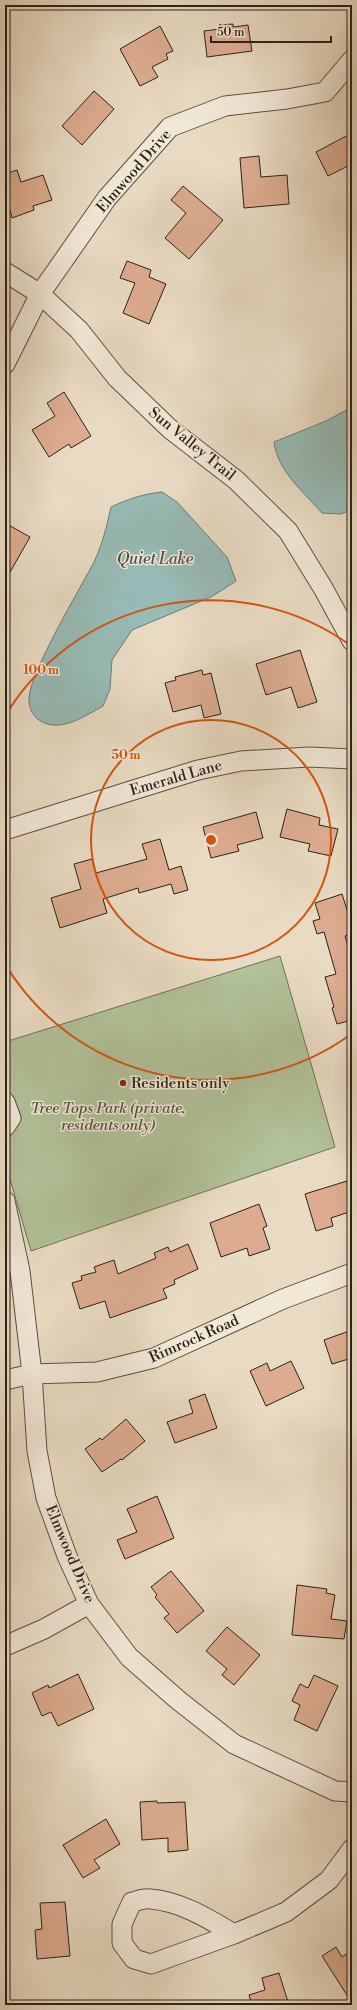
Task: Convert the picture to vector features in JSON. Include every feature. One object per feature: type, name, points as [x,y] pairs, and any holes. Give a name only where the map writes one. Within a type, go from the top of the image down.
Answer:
[{"type":"street","name":"Elmwood Drive","points":[[5,364],[40,294],[107,198],[170,127],[225,106],[287,99],[325,92],[352,60]]},
{"type":"street","name":"Sun Valley Trail","points":[[5,272],[40,294],[79,330],[117,378],[170,429],[236,480],[288,531],[323,588],[352,641]]},
{"type":"street","name":"Emerald Lane","points":[[5,830],[198,770],[234,763],[309,757],[352,759]]},
{"type":"street","points":[[5,1102],[11,1118],[5,1127]]},
{"type":"street","name":"Elmwood Drive","points":[[5,1201],[20,1271],[32,1374],[37,1450],[46,1498],[67,1556],[89,1604],[129,1657],[178,1700],[234,1744],[335,1791],[352,1792]]},
{"type":"street","name":"Rimrock Road","points":[[5,1380],[32,1374],[97,1372],[154,1358],[283,1299],[352,1273]]},
{"type":"street","points":[[5,1646],[44,1629],[89,1604]]},
{"type":"street","points":[[234,1934],[205,1916],[170,1903],[150,1899],[132,1902],[122,1924],[122,1943],[134,1959],[151,1964],[234,1934],[286,1912],[329,1880],[352,1849]]},
{"type":"green space","name":"Tree Tops Park (private, residents only)","points":[[280,956],[335,1147],[31,1251],[5,1162],[5,1042]]},
{"type":"water","points":[[352,407],[352,509],[341,514],[322,513],[286,472],[276,453],[274,442],[326,421]]},
{"type":"water","name":"Quiet Lake","points":[[162,492],[177,502],[227,557],[236,581],[211,597],[132,630],[112,660],[110,689],[103,706],[80,719],[63,724],[47,724],[39,720],[33,715],[30,708],[30,690],[55,633],[97,556],[111,507],[136,497]]},
{"type":"building","points":[[233,24],[233,27],[248,25],[252,51],[207,57],[204,31],[220,29],[219,25]]},
{"type":"building","points":[[160,26],[173,51],[166,54],[168,59],[152,67],[158,77],[140,86],[120,49]]},
{"type":"building","points":[[94,91],[114,109],[82,145],[62,126]]},
{"type":"building","points":[[352,133],[352,164],[328,176],[316,152]]},
{"type":"building","points":[[259,156],[261,177],[287,175],[289,204],[244,208],[240,158]]},
{"type":"building","points":[[17,170],[21,182],[43,175],[52,200],[33,206],[34,210],[12,218],[10,210],[5,211],[5,174]]},
{"type":"building","points":[[183,186],[223,220],[189,259],[165,238],[186,213],[171,200]]},
{"type":"building","points":[[127,261],[151,270],[149,277],[166,284],[149,324],[123,313],[135,283],[120,278]]},
{"type":"building","points":[[64,392],[91,436],[71,448],[69,444],[49,457],[32,430],[55,416],[47,403]]},
{"type":"building","points":[[5,523],[30,537],[5,581]]},
{"type":"building","points":[[300,650],[317,702],[298,708],[291,687],[266,695],[256,664]]},
{"type":"building","points":[[202,670],[203,675],[211,673],[221,714],[204,718],[201,705],[173,712],[165,683],[176,680],[175,677]]},
{"type":"building","points":[[287,809],[320,818],[319,825],[338,829],[331,856],[308,851],[310,844],[280,837]]},
{"type":"building","points":[[256,812],[263,838],[237,845],[239,851],[211,858],[203,827]]},
{"type":"building","points":[[160,839],[169,870],[181,866],[188,890],[174,894],[171,884],[139,893],[138,888],[103,899],[107,913],[60,928],[51,898],[81,889],[74,864],[92,859],[96,873],[147,859],[142,844]]},
{"type":"building","points":[[342,894],[349,916],[352,915],[352,934],[345,936],[352,959],[352,1020],[337,1024],[332,1008],[334,1007],[325,977],[336,974],[324,932],[317,934],[313,921],[320,919],[315,903]]},
{"type":"building","points":[[347,1181],[352,1198],[352,1211],[331,1218],[333,1226],[316,1231],[305,1194]]},
{"type":"building","points":[[259,1204],[267,1226],[263,1228],[270,1249],[249,1256],[247,1248],[221,1257],[210,1223]]},
{"type":"building","points":[[188,1244],[198,1269],[174,1280],[175,1284],[163,1289],[167,1298],[110,1318],[105,1301],[80,1309],[72,1283],[82,1280],[81,1276],[96,1272],[94,1267],[114,1260],[118,1274],[156,1258],[154,1253],[168,1247],[170,1252]]},
{"type":"building","points":[[352,1330],[352,1358],[332,1364],[324,1340]]},
{"type":"building","points":[[291,1361],[304,1388],[266,1406],[250,1371],[267,1363],[270,1371]]},
{"type":"building","points":[[205,1394],[217,1428],[175,1443],[167,1422],[193,1413],[189,1400]]},
{"type":"building","points":[[126,1419],[145,1441],[122,1460],[121,1459],[102,1472],[85,1449],[100,1438],[102,1440]]},
{"type":"building","points":[[157,1496],[174,1538],[125,1559],[117,1540],[137,1532],[127,1509]]},
{"type":"building","points":[[171,1571],[204,1611],[177,1633],[164,1618],[169,1614],[155,1597],[157,1595],[151,1587]]},
{"type":"building","points":[[297,1585],[327,1589],[326,1593],[335,1595],[331,1619],[347,1621],[344,1639],[292,1635]]},
{"type":"building","points":[[227,1627],[260,1655],[234,1685],[222,1675],[227,1669],[206,1651]]},
{"type":"building","points":[[78,1674],[94,1709],[58,1726],[51,1712],[42,1716],[32,1693],[48,1685],[49,1688]]},
{"type":"building","points":[[314,1675],[338,1686],[317,1731],[294,1720],[300,1705],[292,1701],[300,1684],[308,1688]]},
{"type":"building","points":[[157,1801],[157,1803],[185,1802],[188,1850],[168,1852],[168,1838],[142,1840],[140,1802]]},
{"type":"building","points":[[106,1819],[120,1844],[94,1860],[100,1868],[83,1878],[63,1845]]},
{"type":"building","points":[[65,1902],[70,1956],[37,1959],[35,1930],[42,1929],[40,1903]]},
{"type":"building","points":[[336,1947],[342,1957],[352,1950],[352,2003],[322,1956]]},
{"type":"building","points":[[279,1973],[289,2005],[252,2005],[249,1995],[265,1990],[262,1978]]},
{"type":"place","name":"Residents only","points":[[123,1083]]}]
